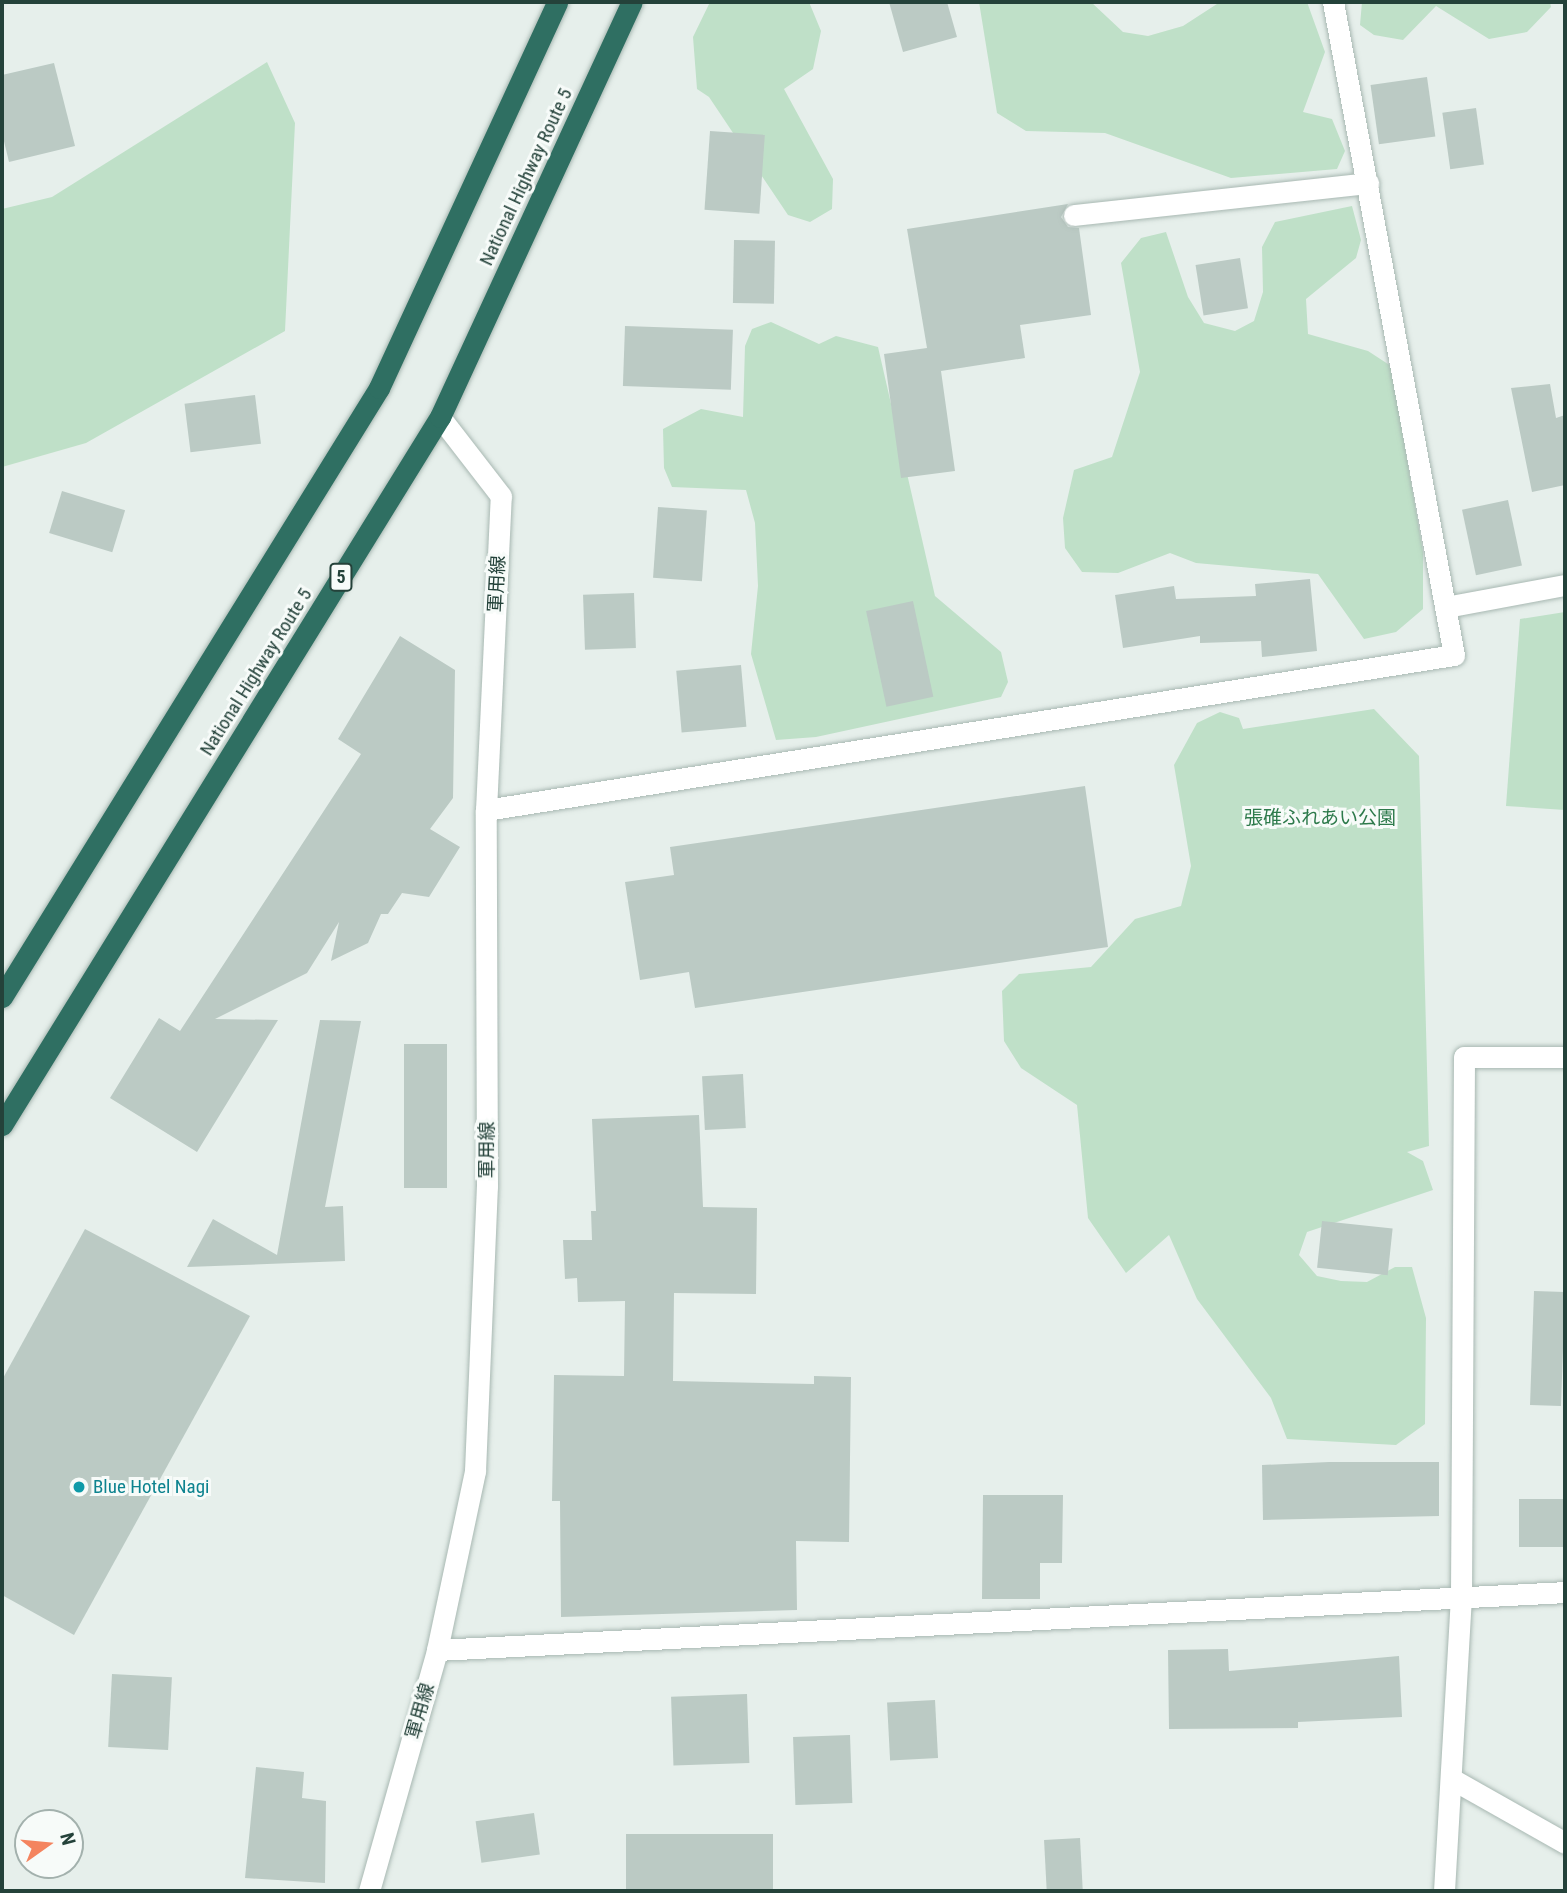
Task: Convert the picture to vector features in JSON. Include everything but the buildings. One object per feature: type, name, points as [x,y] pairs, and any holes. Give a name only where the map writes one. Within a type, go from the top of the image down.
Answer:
[{"type":"highway","points":[[2,997],[379,388],[557,2]]},
{"type":"highway","name":"National Highway Route 5","points":[[2,1125],[440,417],[632,2]]},
{"type":"street","points":[[486,810],[1454,654],[1333,2]]},
{"type":"street","points":[[1074,215],[1368,183]]},
{"type":"street","name":"軍用線","points":[[369,1891],[437,1650],[475,1471],[487,1186],[486,810],[501,496],[440,417]]},
{"type":"street","points":[[1446,607],[1565,585]]},
{"type":"street","points":[[1444,1891],[1461,1596],[1464,1057],[1565,1057]]},
{"type":"street","points":[[437,1650],[1565,1592]]},
{"type":"street","points":[[1451,1779],[1565,1843]]},
{"type":"green space","points":[[710,2],[809,2],[821,31],[813,69],[784,89],[833,179],[832,209],[810,222],[788,215],[709,97],[697,89],[693,37]]},
{"type":"green space","points":[[979,2],[1091,2],[1123,32],[1148,36],[1183,26],[1220,2],[1307,2],[1325,52],[1303,112],[1332,119],[1345,151],[1337,169],[1231,178],[1105,133],[1026,131],[997,113]]},
{"type":"green space","points":[[1362,2],[1550,2],[1551,7],[1527,32],[1489,39],[1436,6],[1403,40],[1374,35],[1360,25]]},
{"type":"green space","points":[[267,62],[295,123],[285,331],[86,443],[2,467],[2,209],[52,197]]},
{"type":"green space","points":[[1352,206],[1361,240],[1356,258],[1306,299],[1308,334],[1368,351],[1391,366],[1423,552],[1423,609],[1396,632],[1364,639],[1318,574],[1196,563],[1170,553],[1118,573],[1082,572],[1065,548],[1063,518],[1074,470],[1112,457],[1140,372],[1121,263],[1141,238],[1166,232],[1188,297],[1204,323],[1235,331],[1254,321],[1263,292],[1262,247],[1275,222]]},
{"type":"green space","points":[[771,322],[819,344],[836,336],[878,347],[935,596],[1001,652],[1008,682],[1001,697],[816,737],[776,740],[751,654],[758,586],[755,523],[746,490],[672,487],[664,468],[663,429],[701,409],[743,417],[745,346],[752,329]]},
{"type":"green space","points":[[1565,612],[1565,810],[1506,806],[1520,619]]},
{"type":"green space","name":"張碓ふれあい公園","points":[[1374,709],[1419,756],[1429,1146],[1407,1152],[1423,1161],[1433,1190],[1307,1232],[1299,1255],[1317,1276],[1341,1281],[1367,1282],[1395,1267],[1412,1267],[1426,1318],[1425,1424],[1396,1445],[1287,1439],[1271,1398],[1197,1299],[1169,1235],[1126,1273],[1088,1218],[1077,1105],[1021,1068],[1004,1041],[1002,991],[1019,974],[1091,967],[1135,919],[1181,906],[1191,866],[1174,765],[1197,723],[1220,712],[1239,718],[1243,729]]},
{"type":"place","name":"Blue Hotel Nagi","points":[[79,1487]]}]
